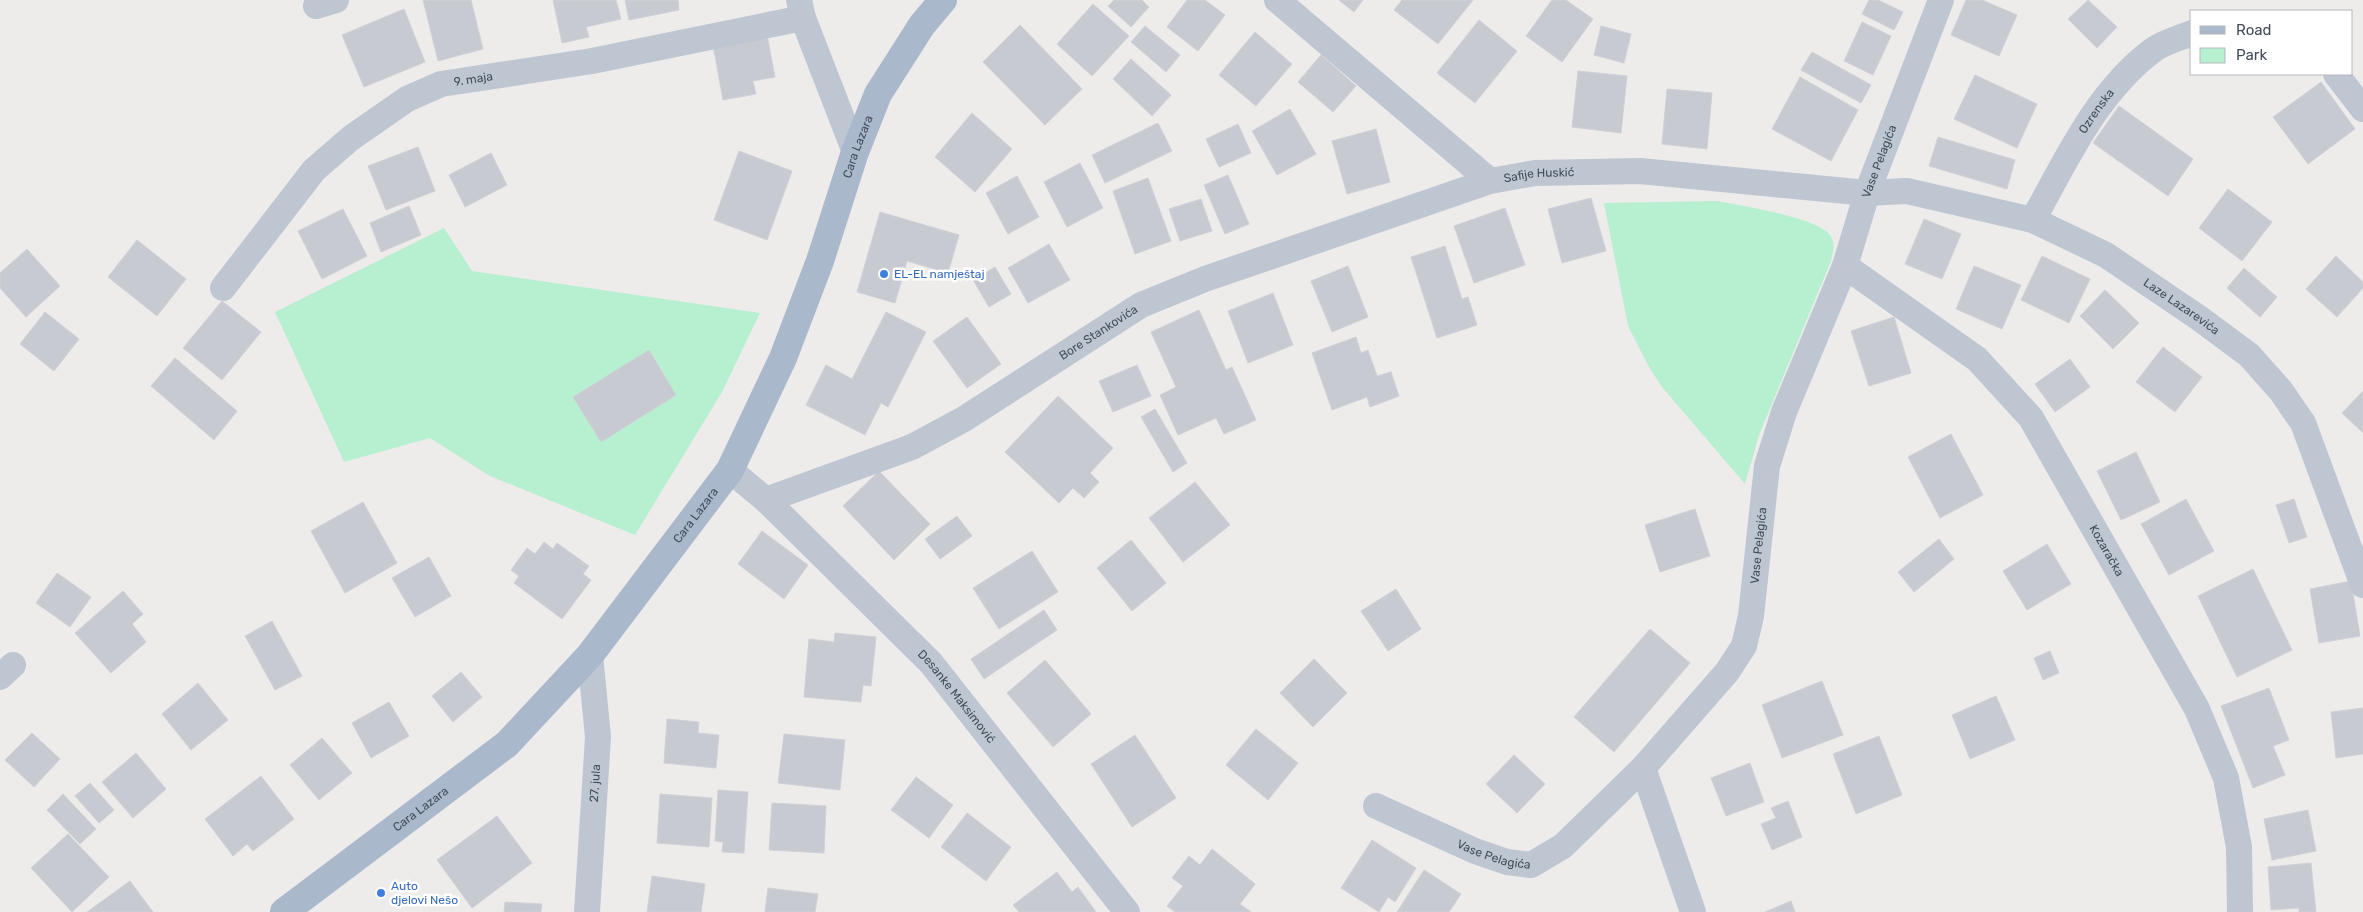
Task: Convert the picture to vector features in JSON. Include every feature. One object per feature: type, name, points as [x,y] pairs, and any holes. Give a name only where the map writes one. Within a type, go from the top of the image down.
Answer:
[{"type":"main road","name":"Cara Lazara","points":[[284,912],[507,744],[590,656],[730,470],[784,358],[820,261],[855,152],[878,94],[922,25],[943,0]]},
{"type":"street","name":"Safije Huskić","points":[[1277,0],[1490,181],[1535,173],[1640,171],[1867,193]]},
{"type":"street","name":"Vase Pelagića","points":[[1376,806],[1475,851],[1507,862],[1531,866],[1562,846],[1643,768],[1727,672],[1744,646],[1751,616],[1767,466],[1784,412],[1845,266],[1867,193],[1941,0]]},
{"type":"street","points":[[801,9],[855,152]]},
{"type":"street","name":"9. maja","points":[[223,288],[314,170],[351,138],[407,99],[441,84],[592,60],[801,9]]},
{"type":"street","name":"Ozrenska","points":[[2033,220],[2081,133],[2121,78],[2155,49],[2190,34]]},
{"type":"street","points":[[2337,75],[2363,109]]},
{"type":"street","name":"Bore Stankovića","points":[[766,500],[912,447],[964,419],[1141,305],[1205,279],[1490,181]]},
{"type":"street","name":"Laze Lazarevića","points":[[1867,193],[1907,191],[2033,220],[2106,255],[2199,318],[2249,355],[2281,391],[2303,423],[2363,585]]},
{"type":"street","name":"Kozaračka","points":[[1845,266],[1977,359],[2031,418],[2197,709],[2226,778],[2239,846],[2240,912]]},
{"type":"street","points":[[730,470],[766,500]]},
{"type":"street","name":"Desanke Maksimović","points":[[766,500],[931,663],[1127,912]]},
{"type":"street","name":"27. jula","points":[[587,912],[598,737],[590,656]]},
{"type":"street","points":[[1643,768],[1694,912]]},
{"type":"green space","points":[[1717,201],[1778,213],[1811,223],[1830,235],[1833,245],[1831,261],[1759,435],[1745,484],[1662,387],[1649,367],[1628,326],[1604,203]]},
{"type":"green space","points":[[444,228],[472,271],[760,313],[722,392],[635,535],[490,476],[430,438],[344,462],[275,312]]},
{"type":"building","points":[[423,0],[471,0],[483,49],[438,61]]},
{"type":"building","points":[[553,0],[616,0],[621,19],[586,27],[589,37],[562,43]]},
{"type":"building","points":[[625,0],[678,0],[679,10],[629,20]]},
{"type":"building","points":[[1114,0],[1142,0],[1149,7],[1131,27],[1108,6]]},
{"type":"building","points":[[1187,0],[1205,0],[1225,15],[1198,51],[1167,27]]},
{"type":"building","points":[[1339,0],[1363,0],[1354,12]]},
{"type":"building","points":[[1402,0],[1473,0],[1438,44],[1394,10]]},
{"type":"building","points":[[1552,0],[1566,0],[1593,19],[1562,62],[1526,36]]},
{"type":"building","points":[[1869,0],[1878,0],[1903,12],[1894,30],[1862,14]]},
{"type":"building","points":[[1966,0],[1982,0],[2017,15],[1999,56],[1951,35]]},
{"type":"building","points":[[2088,0],[2117,27],[2097,48],[2068,19]]},
{"type":"building","points":[[1093,4],[1129,36],[1092,76],[1057,44]]},
{"type":"building","points":[[404,9],[425,62],[364,87],[342,35]]},
{"type":"building","points":[[1479,20],[1517,51],[1475,103],[1437,73]]},
{"type":"building","points":[[1862,22],[1891,36],[1873,75],[1844,61]]},
{"type":"building","points":[[1020,25],[1082,89],[1045,125],[983,62]]},
{"type":"building","points":[[1145,26],[1180,55],[1166,72],[1131,42]]},
{"type":"building","points":[[1601,26],[1631,34],[1624,63],[1594,55]]},
{"type":"building","points":[[1255,32],[1292,64],[1256,106],[1219,75]]},
{"type":"building","points":[[767,35],[775,77],[753,81],[756,94],[723,100],[713,45]]},
{"type":"building","points":[[1812,52],[1871,85],[1861,103],[1801,70]]},
{"type":"building","points":[[1321,55],[1356,86],[1333,112],[1298,82]]},
{"type":"building","points":[[1131,59],[1171,95],[1152,116],[1113,79]]},
{"type":"building","points":[[1578,71],[1627,76],[1621,133],[1572,127]]},
{"type":"building","points":[[1975,75],[2037,104],[2017,148],[1954,119]]},
{"type":"building","points":[[1800,77],[1858,110],[1831,161],[1772,129]]},
{"type":"building","points":[[2321,82],[2355,129],[2308,164],[2273,117]]},
{"type":"building","points":[[1667,89],[1712,93],[1707,149],[1662,144]]},
{"type":"building","points":[[2119,106],[2193,159],[2168,196],[2093,143]]},
{"type":"building","points":[[1290,109],[1316,154],[1277,175],[1252,131]]},
{"type":"building","points":[[972,113],[1012,149],[975,192],[935,157]]},
{"type":"building","points":[[1158,123],[1172,151],[1105,183],[1092,155]]},
{"type":"building","points":[[1238,124],[1251,153],[1219,167],[1206,139]]},
{"type":"building","points":[[1376,129],[1390,182],[1347,194],[1332,141]]},
{"type":"building","points":[[1938,137],[2015,160],[2007,189],[1929,166]]},
{"type":"building","points":[[418,147],[435,191],[386,210],[368,166]]},
{"type":"building","points":[[739,151],[792,171],[767,240],[714,220]]},
{"type":"building","points":[[491,153],[507,185],[465,207],[449,175]]},
{"type":"building","points":[[1080,163],[1103,208],[1067,227],[1044,182]]},
{"type":"building","points":[[1228,175],[1249,224],[1225,234],[1204,185]]},
{"type":"building","points":[[1017,176],[1039,217],[1008,234],[986,193]]},
{"type":"building","points":[[1148,178],[1171,241],[1135,254],[1113,191]]},
{"type":"building","points":[[2228,189],[2272,222],[2242,261],[2199,228]]},
{"type":"building","points":[[1591,198],[1606,251],[1562,263],[1548,209]]},
{"type":"building","points":[[1201,199],[1212,231],[1180,241],[1169,209]]},
{"type":"building","points":[[409,206],[421,235],[381,252],[370,223]]},
{"type":"building","points":[[1505,208],[1525,265],[1474,283],[1454,226]]},
{"type":"building","points":[[343,209],[367,256],[322,279],[298,231]]},
{"type":"building","points":[[880,212],[959,235],[948,273],[907,261],[895,303],[857,292]]},
{"type":"building","points":[[1924,219],[1961,234],[1942,279],[1905,264]]},
{"type":"building","points":[[137,240],[186,279],[157,316],[108,277]]},
{"type":"building","points":[[1049,244],[1070,280],[1028,303],[1008,268]]},
{"type":"building","points":[[1445,246],[1462,299],[1468,297],[1477,325],[1437,338],[1411,257]]},
{"type":"building","points":[[27,249],[60,286],[26,317],[0,288],[0,273]]},
{"type":"building","points":[[2042,256],[2090,279],[2069,323],[2021,300]]},
{"type":"building","points":[[2336,256],[2363,282],[2363,288],[2337,317],[2306,289]]},
{"type":"building","points":[[1348,266],[1368,317],[1332,332],[1311,281]]},
{"type":"building","points":[[1974,266],[2021,285],[2002,329],[1956,309]]},
{"type":"building","points":[[995,267],[1011,294],[989,307],[973,280]]},
{"type":"building","points":[[2244,268],[2277,297],[2260,317],[2227,288]]},
{"type":"building","points":[[2105,290],[2139,323],[2113,349],[2080,316]]},
{"type":"building","points":[[1273,293],[1293,345],[1248,363],[1228,311]]},
{"type":"building","points":[[222,301],[261,332],[222,380],[183,348]]},
{"type":"building","points":[[1199,310],[1226,370],[1232,367],[1256,420],[1224,434],[1216,418],[1178,435],[1160,395],[1176,387],[1151,332]]},
{"type":"building","points":[[45,312],[79,339],[54,371],[20,344]]},
{"type":"building","points":[[886,312],[926,332],[888,407],[881,403],[865,435],[806,405],[826,365],[852,379]]},
{"type":"building","points":[[967,317],[1001,364],[967,388],[933,341]]},
{"type":"building","points":[[1894,317],[1911,373],[1869,386],[1851,331]]},
{"type":"building","points":[[1356,337],[1361,353],[1368,350],[1377,376],[1391,372],[1399,396],[1370,407],[1367,397],[1332,410],[1312,353]]},
{"type":"building","points":[[2163,347],[2202,377],[2175,412],[2136,382]]},
{"type":"building","points":[[649,350],[676,395],[601,442],[573,397]]},
{"type":"building","points":[[175,358],[237,411],[214,440],[151,386]]},
{"type":"building","points":[[2070,359],[2090,387],[2055,412],[2035,384]]},
{"type":"building","points":[[1137,365],[1151,396],[1113,412],[1099,381]]},
{"type":"building","points":[[2363,391],[2363,433],[2342,413]]},
{"type":"building","points":[[1058,396],[1113,448],[1090,473],[1099,482],[1084,498],[1073,488],[1059,503],[1005,452]]},
{"type":"building","points":[[1155,409],[1187,463],[1173,472],[1141,417]]},
{"type":"building","points":[[1951,434],[1983,495],[1940,518],[1908,457]]},
{"type":"building","points":[[2136,452],[2160,502],[2121,520],[2097,471]]},
{"type":"building","points":[[879,471],[930,524],[894,560],[843,506]]},
{"type":"building","points":[[1195,482],[1230,525],[1183,562],[1149,518]]},
{"type":"building","points":[[2186,499],[2214,551],[2169,575],[2141,524]]},
{"type":"building","points":[[2294,499],[2307,537],[2289,543],[2276,505]]},
{"type":"building","points":[[363,502],[397,563],[345,593],[311,531]]},
{"type":"building","points":[[1695,509],[1710,556],[1660,572],[1645,525]]},
{"type":"building","points":[[957,516],[972,536],[940,559],[925,539]]},
{"type":"building","points":[[762,531],[808,565],[784,599],[738,564]]},
{"type":"building","points":[[1939,539],[1954,559],[1914,592],[1898,572]]},
{"type":"building","points":[[1131,540],[1166,583],[1132,611],[1097,568]]},
{"type":"building","points":[[544,542],[553,549],[557,543],[589,566],[583,574],[591,580],[562,619],[514,583],[519,576],[511,570],[527,548],[535,554]]},
{"type":"building","points":[[2047,544],[2071,584],[2027,610],[2003,571]]},
{"type":"building","points":[[1032,551],[1058,592],[999,629],[973,588]]},
{"type":"building","points":[[429,557],[451,596],[415,617],[392,578]]},
{"type":"building","points":[[2253,569],[2292,650],[2237,677],[2198,596]]},
{"type":"building","points":[[57,573],[91,597],[70,627],[36,603]]},
{"type":"building","points":[[2351,581],[2360,636],[2319,643],[2310,589]]},
{"type":"building","points":[[1396,589],[1421,629],[1388,651],[1361,611]]},
{"type":"building","points":[[123,591],[143,614],[132,624],[146,642],[111,673],[75,633]]},
{"type":"building","points":[[1044,610],[1057,630],[984,679],[971,659]]},
{"type":"building","points":[[272,621],[302,676],[275,690],[245,636]]},
{"type":"building","points":[[1650,629],[1690,663],[1614,752],[1574,717]]},
{"type":"building","points":[[835,633],[876,637],[871,686],[863,685],[861,702],[804,697],[809,639],[834,642]]},
{"type":"building","points":[[2050,651],[2059,673],[2043,680],[2034,658]]},
{"type":"building","points":[[1314,659],[1347,693],[1313,727],[1280,693]]},
{"type":"building","points":[[1045,660],[1091,714],[1053,747],[1007,693]]},
{"type":"building","points":[[461,672],[482,697],[453,722],[432,696]]},
{"type":"building","points":[[1822,681],[1843,735],[1782,758],[1762,705]]},
{"type":"building","points":[[198,683],[228,720],[191,750],[162,714]]},
{"type":"building","points":[[2269,688],[2289,740],[2273,746],[2285,775],[2253,788],[2221,706]]},
{"type":"building","points":[[1996,696],[2015,740],[1970,759],[1952,715]]},
{"type":"building","points":[[389,702],[409,736],[371,758],[352,723]]},
{"type":"building","points":[[2363,708],[2363,754],[2336,758],[2331,712]]},
{"type":"building","points":[[667,719],[699,722],[698,733],[719,735],[716,768],[664,763]]},
{"type":"building","points":[[1256,729],[1298,763],[1268,800],[1226,765]]},
{"type":"building","points":[[32,733],[60,759],[34,787],[5,760]]},
{"type":"building","points":[[784,734],[845,740],[840,790],[778,783]]},
{"type":"building","points":[[1135,735],[1176,798],[1132,827],[1091,764]]},
{"type":"building","points":[[1879,736],[1902,795],[1856,814],[1833,754]]},
{"type":"building","points":[[322,738],[352,773],[319,800],[290,765]]},
{"type":"building","points":[[136,753],[166,789],[133,818],[102,782]]},
{"type":"building","points":[[1514,755],[1545,784],[1517,813],[1486,784]]},
{"type":"building","points":[[1750,763],[1764,802],[1726,816],[1711,778]]},
{"type":"building","points":[[261,776],[294,819],[253,851],[247,844],[233,856],[205,819]]},
{"type":"building","points":[[916,777],[953,805],[929,838],[891,810]]},
{"type":"building","points":[[90,783],[114,810],[99,823],[75,796]]},
{"type":"building","points":[[718,790],[748,792],[744,853],[722,852],[723,842],[715,841]]},
{"type":"building","points":[[63,794],[96,829],[80,844],[47,810]]},
{"type":"building","points":[[660,794],[712,798],[709,847],[657,843]]},
{"type":"building","points":[[1788,801],[1802,837],[1772,850],[1761,824],[1776,818],[1771,808]]},
{"type":"building","points":[[772,803],[826,806],[824,853],[769,850]]},
{"type":"building","points":[[2308,810],[2316,851],[2272,860],[2264,819]]},
{"type":"building","points":[[967,813],[1011,847],[986,881],[941,847]]},
{"type":"building","points":[[497,816],[532,863],[472,908],[437,860]]},
{"type":"building","points":[[68,834],[109,877],[72,912],[31,868]]},
{"type":"building","points":[[1372,840],[1416,868],[1395,902],[1388,897],[1379,912],[1341,888]]},
{"type":"building","points":[[1212,849],[1255,884],[1240,904],[1251,912],[1175,912],[1167,906],[1183,886],[1172,878],[1189,856],[1200,865]]},
{"type":"building","points":[[2311,863],[2316,912],[2299,912],[2299,908],[2271,910],[2268,867]]},
{"type":"building","points":[[1424,870],[1461,894],[1449,912],[1397,912]]},
{"type":"building","points":[[1057,872],[1072,892],[1078,887],[1096,912],[1019,912],[1013,905]]},
{"type":"building","points":[[652,876],[705,884],[701,912],[647,912]]},
{"type":"building","points":[[130,881],[153,912],[87,912]]},
{"type":"building","points":[[768,888],[818,894],[815,912],[765,912]]},
{"type":"building","points":[[1791,901],[1795,912],[1765,912]]},
{"type":"building","points":[[505,902],[542,904],[541,912],[504,912]]},
{"type":"place","name":"EL-EL namještaj","points":[[884,274]]},
{"type":"place","name":"Auto djelovi Nešo","points":[[381,893]]}]
